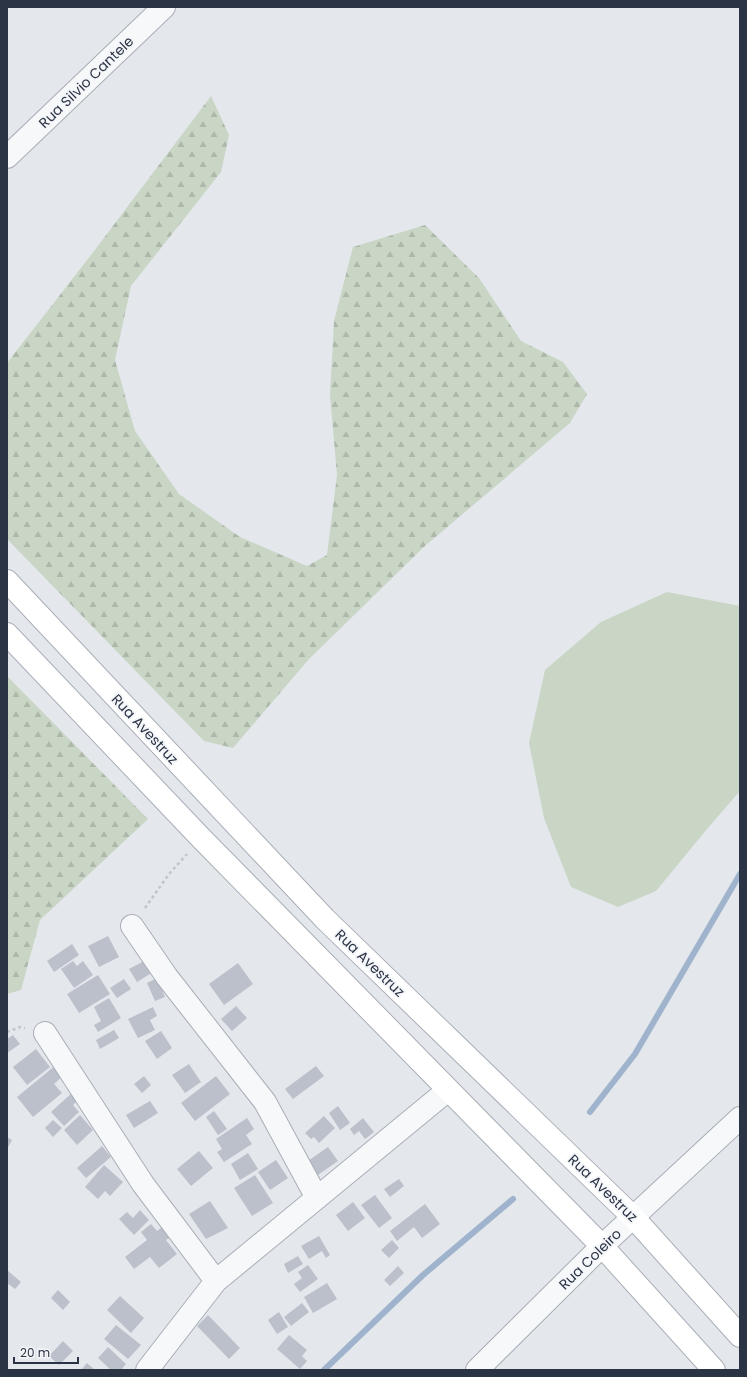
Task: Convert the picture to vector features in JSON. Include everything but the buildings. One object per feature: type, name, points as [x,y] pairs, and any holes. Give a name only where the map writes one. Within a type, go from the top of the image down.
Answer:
[{"type":"main road","name":"Rua Avestruz","points":[[7,581],[325,919],[634,1218],[740,1336]]},
{"type":"main road","points":[[7,634],[201,838],[602,1246],[714,1370]]},
{"type":"street","name":"Rua Silvio Cantele","points":[[7,157],[164,7]]},
{"type":"street","points":[[132,926],[167,977],[264,1102],[317,1198]]},
{"type":"street","points":[[45,1034],[143,1184],[216,1282]]},
{"type":"street","points":[[147,1370],[216,1282],[448,1090]]},
{"type":"street","name":"Rua Coleiro","points":[[477,1370],[602,1246],[634,1218],[740,1118]]},
{"type":"path","points":[[132,926],[169,874],[201,838]]},
{"type":"green space","points":[[211,96],[229,135],[221,172],[131,286],[115,360],[135,431],[179,494],[240,537],[307,566],[327,555],[337,475],[330,395],[334,321],[353,247],[425,225],[479,278],[521,341],[563,362],[587,394],[570,423],[425,546],[309,659],[233,748],[204,741],[7,539],[7,363]]},
{"type":"green space","points":[[667,592],[740,606],[740,791],[656,891],[618,907],[571,887],[544,818],[529,743],[545,670],[601,622]]},
{"type":"green space","points":[[7,676],[148,819],[40,920],[21,990],[7,994]]},
{"type":"waterway","points":[[590,1112],[635,1054],[740,874]]},
{"type":"waterway","points":[[324,1370],[423,1275],[513,1199]]}]
